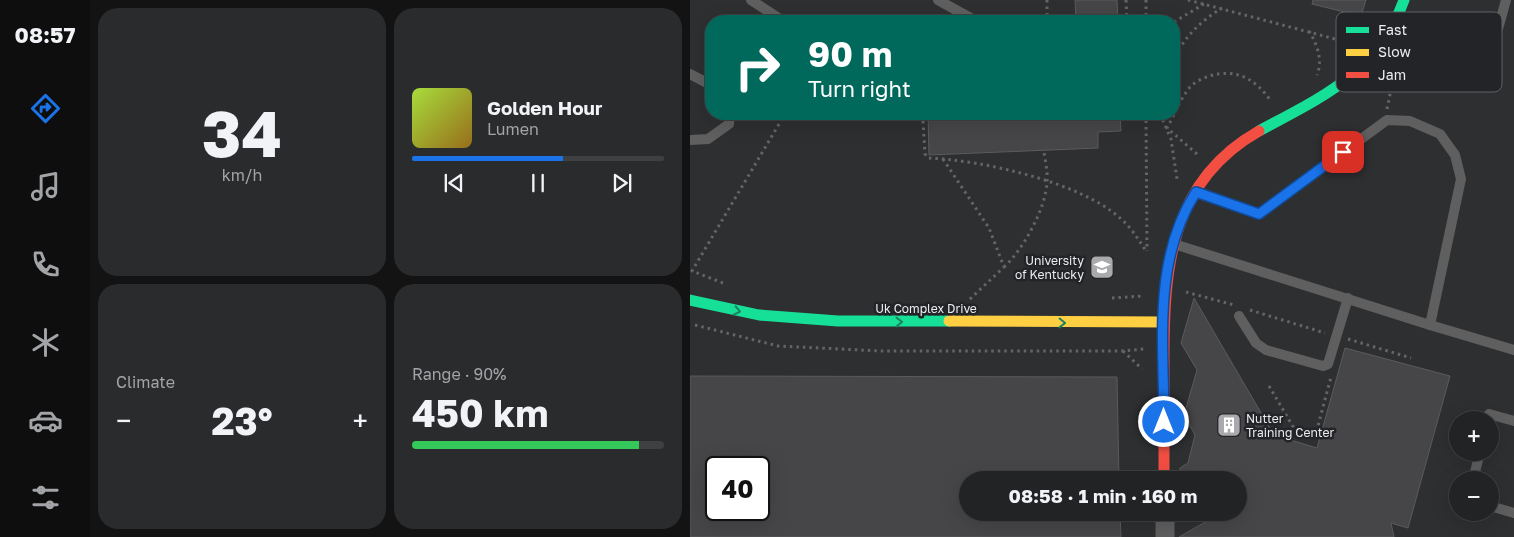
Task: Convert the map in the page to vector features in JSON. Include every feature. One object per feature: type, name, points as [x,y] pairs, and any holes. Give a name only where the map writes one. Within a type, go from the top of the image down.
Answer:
[{"type":"street","points":[[1398,12],[1404,0]]},
{"type":"street","points":[[1164,471],[1163,322],[1166,269],[1183,212],[1196,192],[1231,148],[1268,124],[1336,88]]},
{"type":"street","name":"Uk Complex Drive","points":[[690,300],[759,315],[838,321],[1163,322]]},
{"type":"street","points":[[1165,521],[1165,537]]},
{"type":"lane","points":[[751,0],[774,15]]},
{"type":"lane","points":[[938,0],[965,15]]},
{"type":"lane","points":[[1502,14],[1506,0]]},
{"type":"lane","points":[[690,74],[705,82]]},
{"type":"lane","points":[[690,140],[708,139],[730,124],[730,120]]},
{"type":"lane","points":[[1196,192],[1259,214],[1387,120],[1410,121],[1440,134],[1456,154],[1462,179],[1430,325]]},
{"type":"lane","points":[[1173,244],[1514,350]]},
{"type":"lane","points":[[1239,316],[1256,342],[1266,350],[1323,366],[1328,364],[1348,298]]},
{"type":"lane","points":[[1499,416],[1514,420]]},
{"type":"lane","points":[[1499,509],[1514,513]]},
{"type":"path","points":[[1047,0],[1048,15]]},
{"type":"path","points":[[1126,0],[1127,15]]},
{"type":"path","points":[[1146,0],[1146,15]]},
{"type":"path","points":[[1188,0],[1336,39]]},
{"type":"path","points":[[1180,19],[1205,4]]},
{"type":"path","points":[[1180,48],[1190,35],[1210,16],[1223,8]]},
{"type":"path","points":[[1309,32],[1317,48],[1320,61],[1315,80]]},
{"type":"path","points":[[1180,103],[1187,90],[1194,83],[1217,74],[1230,73],[1246,77],[1260,86],[1271,101]]},
{"type":"path","points":[[1387,104],[1390,92]]},
{"type":"path","points":[[728,285],[692,271],[781,120]]},
{"type":"path","points":[[924,121],[925,154],[928,158],[1002,168],[1090,198],[1120,217],[1147,252],[1146,120]]},
{"type":"path","points":[[1164,120],[1171,140],[1177,183]]},
{"type":"path","points":[[1167,128],[1171,120]]},
{"type":"path","points":[[1167,128],[1201,158]]},
{"type":"path","points":[[969,300],[1014,258],[1034,223],[1047,183],[1044,150]]},
{"type":"path","points":[[943,159],[989,228],[1004,267]]},
{"type":"path","points":[[1106,298],[1144,296],[1146,291]]},
{"type":"path","points":[[1187,291],[1411,358]]},
{"type":"path","points":[[960,300],[978,300]]},
{"type":"path","points":[[690,324],[713,332],[778,346],[882,351],[1122,351],[1147,348]]},
{"type":"path","points":[[1122,351],[1146,373]]},
{"type":"path","points":[[1269,386],[1295,430],[1315,437],[1332,371]]},
{"type":"building","points":[[1075,0],[1117,0],[1118,15],[1076,15]]},
{"type":"building","points":[[1313,0],[1366,0],[1362,12],[1345,12],[1312,4]]},
{"type":"building","points":[[928,120],[1120,120],[1121,131],[1098,132],[1098,148],[929,155]]},
{"type":"building","points":[[1194,298],[1274,435],[1317,448],[1345,348],[1450,376],[1408,528],[1391,523],[1394,537],[1179,537],[1207,521],[1247,521],[1247,471],[1180,471],[1180,468],[1188,463],[1195,435],[1184,415],[1197,370],[1181,343]]},
{"type":"building","points":[[690,376],[1117,377],[1119,471],[959,471],[959,521],[1120,521],[1121,537],[690,537]]},
{"type":"traffic: fast","points":[[1399,12],[1404,0]]},
{"type":"traffic: fast","points":[[1259,131],[1336,87]]},
{"type":"traffic: fast","points":[[690,300],[759,315],[838,321],[949,321]]},
{"type":"traffic: slow","points":[[949,321],[1163,322]]},
{"type":"traffic: jam","points":[[1164,471],[1164,327],[1170,261],[1178,231],[1189,202],[1206,176],[1229,152],[1259,131]]},
{"type":"place","name":"University of Kentucky","points":[[1102,267]]},
{"type":"place","name":"Nutter Training Center","points":[[1229,425]]},
{"type":"route","points":[[1164,422],[1163,308],[1166,269],[1183,212],[1196,192],[1259,214],[1343,152]]}]
